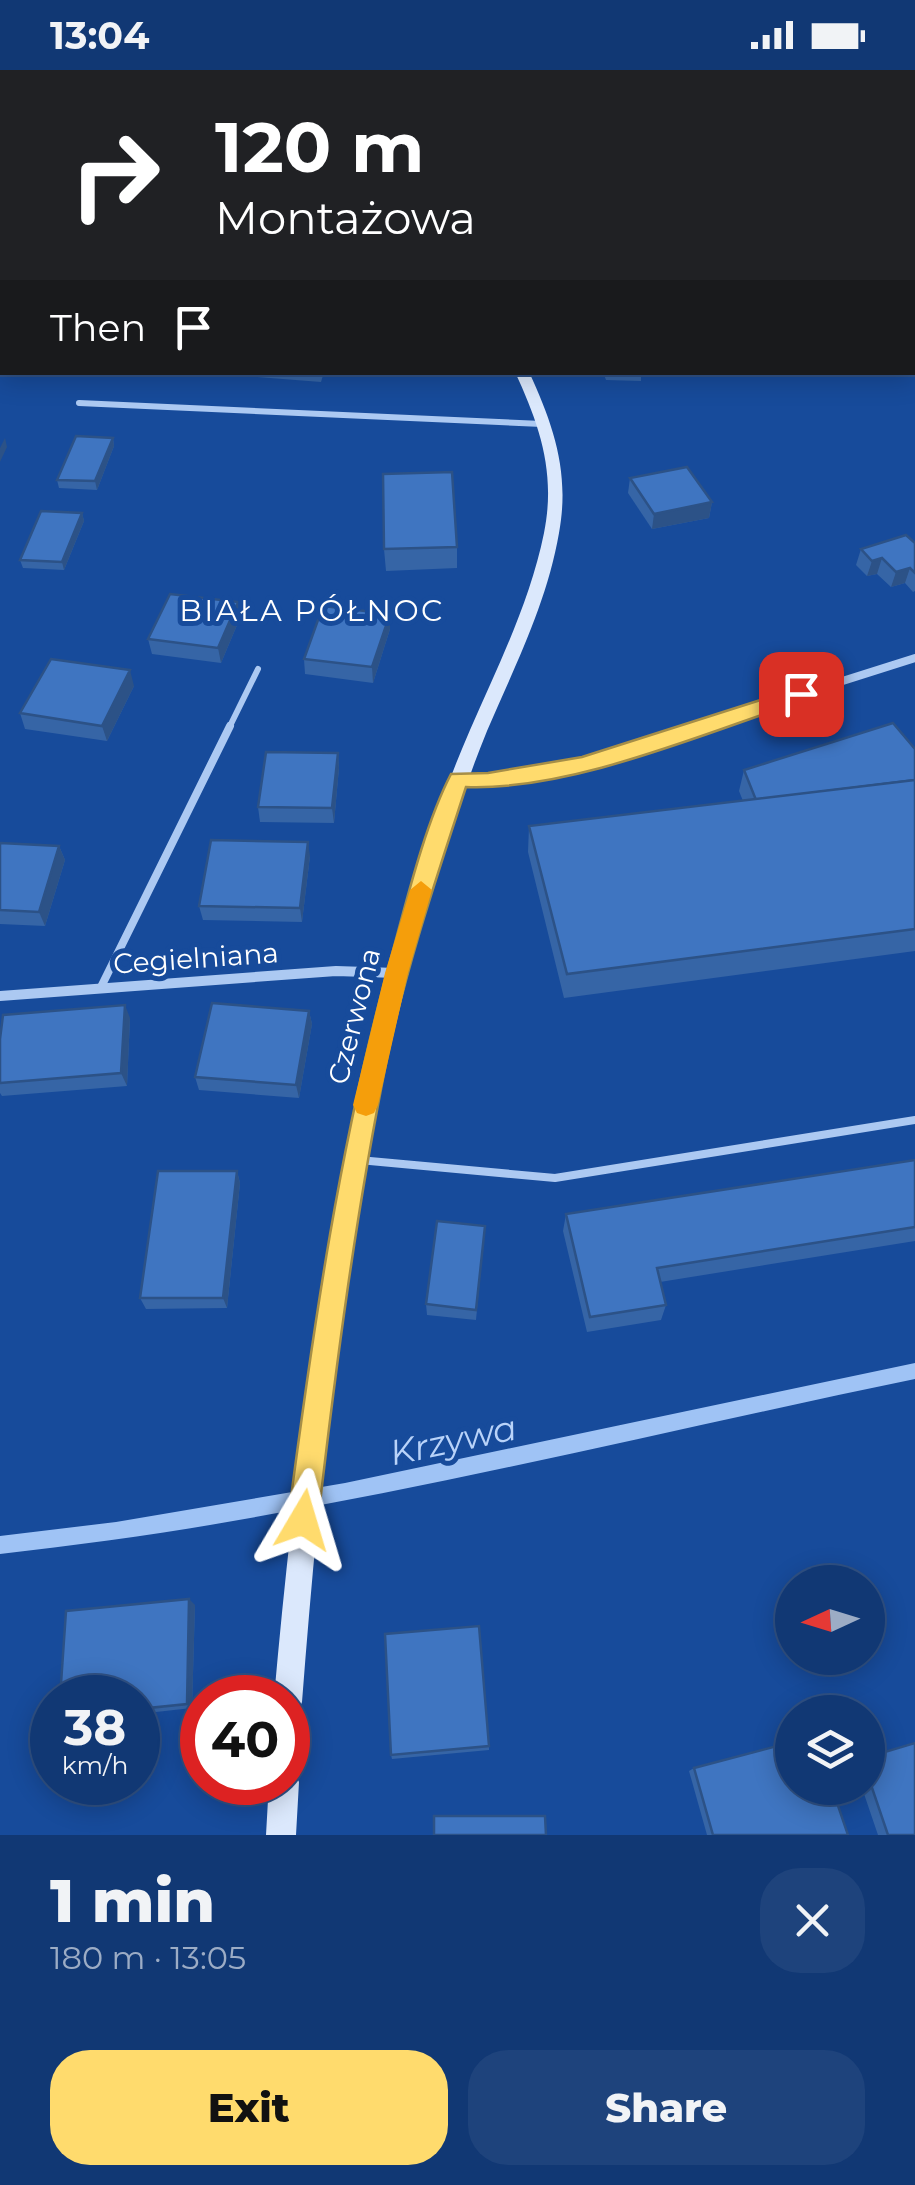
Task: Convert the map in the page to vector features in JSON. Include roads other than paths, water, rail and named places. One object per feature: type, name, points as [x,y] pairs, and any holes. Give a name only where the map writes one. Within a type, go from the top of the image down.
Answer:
[{"type":"street","name":"Czerwona","points":[[290,1675],[299,1559],[331,1294],[355,1160],[396,973],[458,779],[543,577],[554,538],[556,487],[546,424],[523,375]]},
{"type":"street","points":[[458,779],[503,778],[583,764],[915,658]]},
{"type":"street","name":"Cegielniana","points":[[0,996],[336,971],[396,973]]},
{"type":"street","points":[[282,1835],[283,1805]]},
{"type":"lane","points":[[79,403],[546,424]]},
{"type":"lane","points":[[101,987],[258,670]]},
{"type":"lane","points":[[355,1160],[555,1178],[915,1120]]},
{"type":"waterway","name":"Krzywa","points":[[0,1545],[116,1531],[345,1492],[915,1371]]},
{"type":"district","name":"BIAŁA PÓŁNOC","points":[[312,610]]}]
